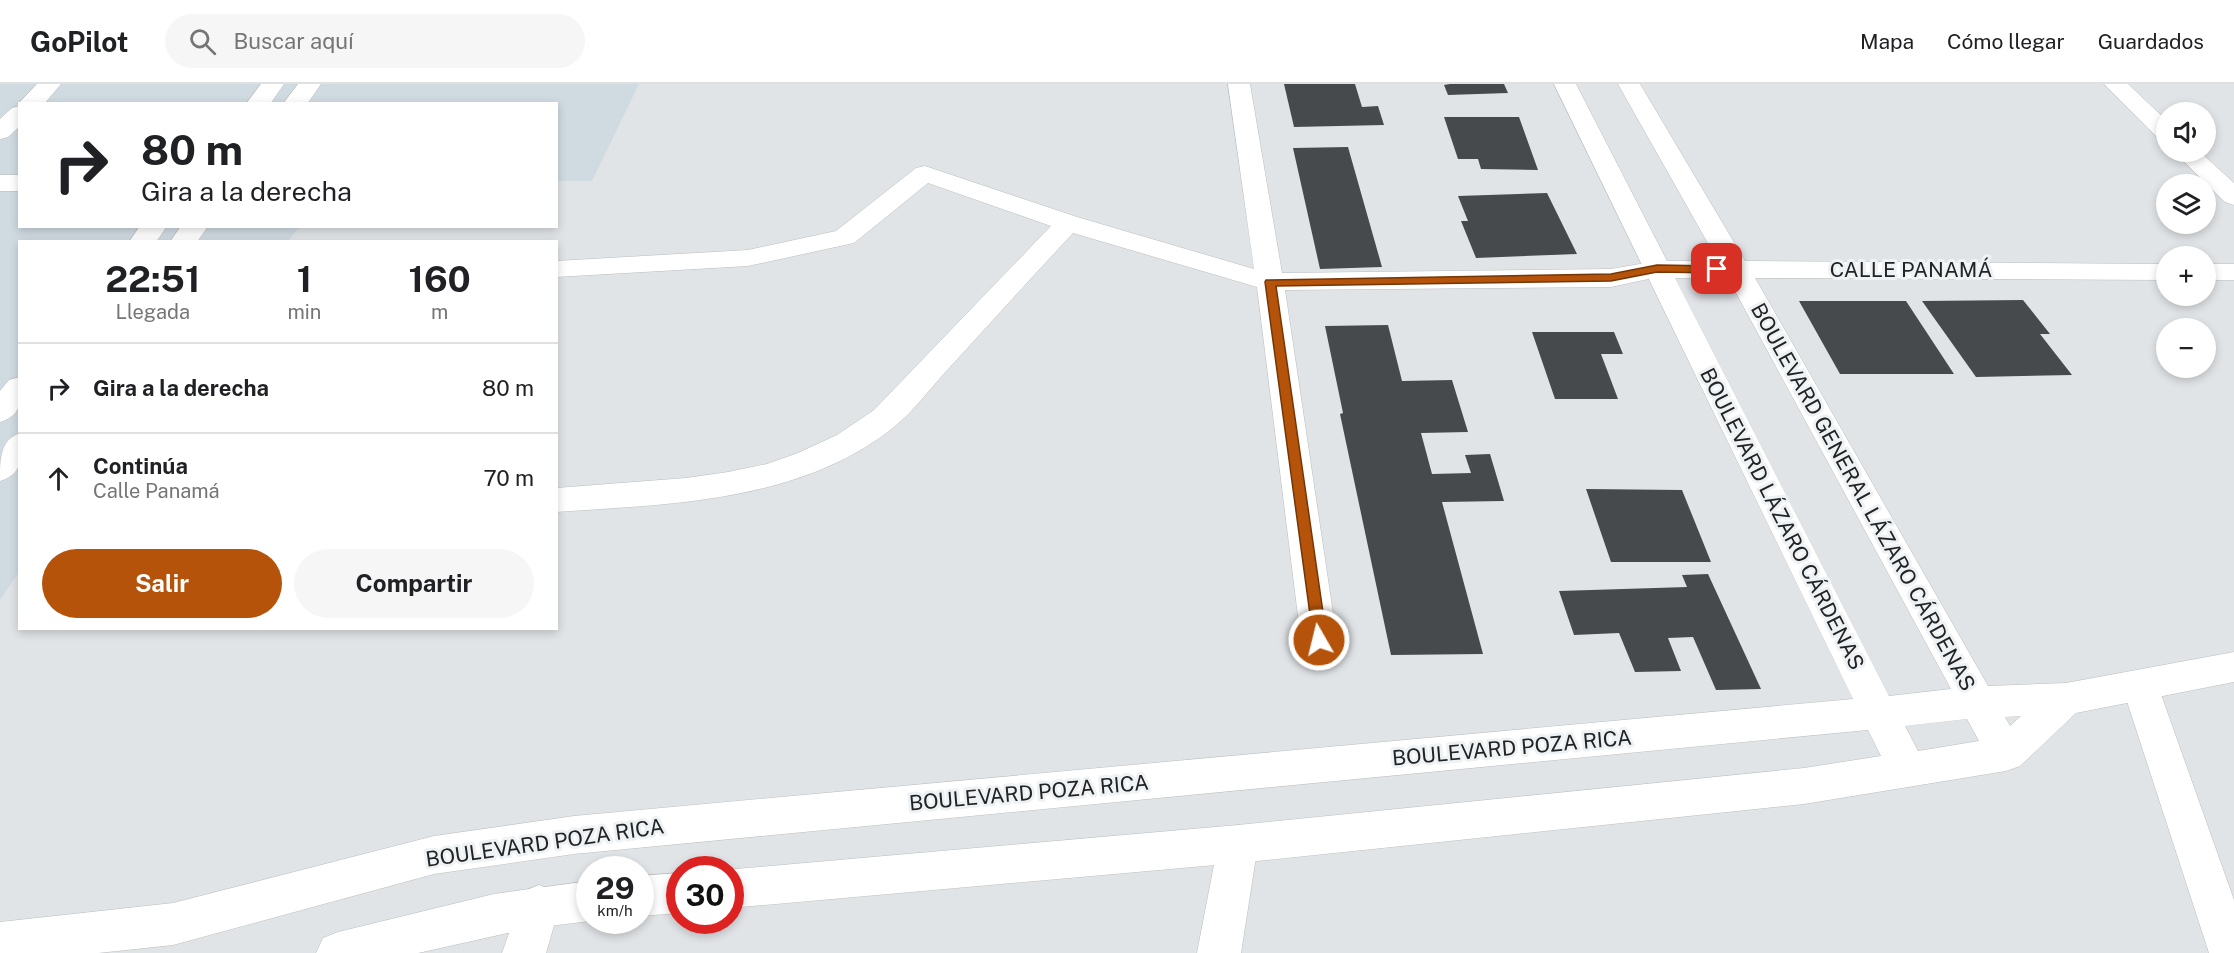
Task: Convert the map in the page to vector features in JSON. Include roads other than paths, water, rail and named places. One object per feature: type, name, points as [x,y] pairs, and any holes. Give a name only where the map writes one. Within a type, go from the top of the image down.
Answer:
[{"type":"main road","points":[[32,102],[50,84]]},
{"type":"main road","points":[[259,102],[273,84]]},
{"type":"main road","points":[[296,102],[310,84]]},
{"type":"main road","points":[[1239,84],[1270,282],[1319,640]]},
{"type":"main road","points":[[1566,84],[1657,269]]},
{"type":"main road","name":"BOULEVARD GENERAL LÁZARO CÁRDENAS","points":[[1629,84],[1737,270],[2006,754]]},
{"type":"main road","points":[[2115,84],[2156,123]]},
{"type":"main road","points":[[0,132],[18,115]]},
{"type":"main road","points":[[2197,162],[2234,197]]},
{"type":"main road","name":"CALLE PANAMÁ","points":[[558,269],[748,258],[845,237],[926,173],[1068,223],[1270,282],[1611,278],[1657,269],[2156,272]]},
{"type":"main road","points":[[0,183],[18,183]]},
{"type":"main road","points":[[558,500],[725,486],[786,471],[816,460],[853,441],[885,418],[1068,223]]},
{"type":"main road","name":"BOULEVARD LÁZARO CÁRDENAS","points":[[1657,269],[1907,769]]},
{"type":"main road","points":[[2216,272],[2234,272]]},
{"type":"main road","points":[[0,411],[18,389]]},
{"type":"main road","points":[[0,469],[18,446]]},
{"type":"main road","name":"BOULEVARD POZA RICA","points":[[0,943],[173,924],[434,855],[574,835],[1976,702],[2066,699],[2234,667]]},
{"type":"main road","points":[[2140,686],[2231,953]]},
{"type":"main road","points":[[744,887],[1238,844],[1804,786],[2006,754],[2066,699]]},
{"type":"main road","points":[[1219,953],[1238,844]]},
{"type":"main road","points":[[338,953],[462,920],[539,905],[576,902]]},
{"type":"main road","points":[[524,953],[539,905]]}]
